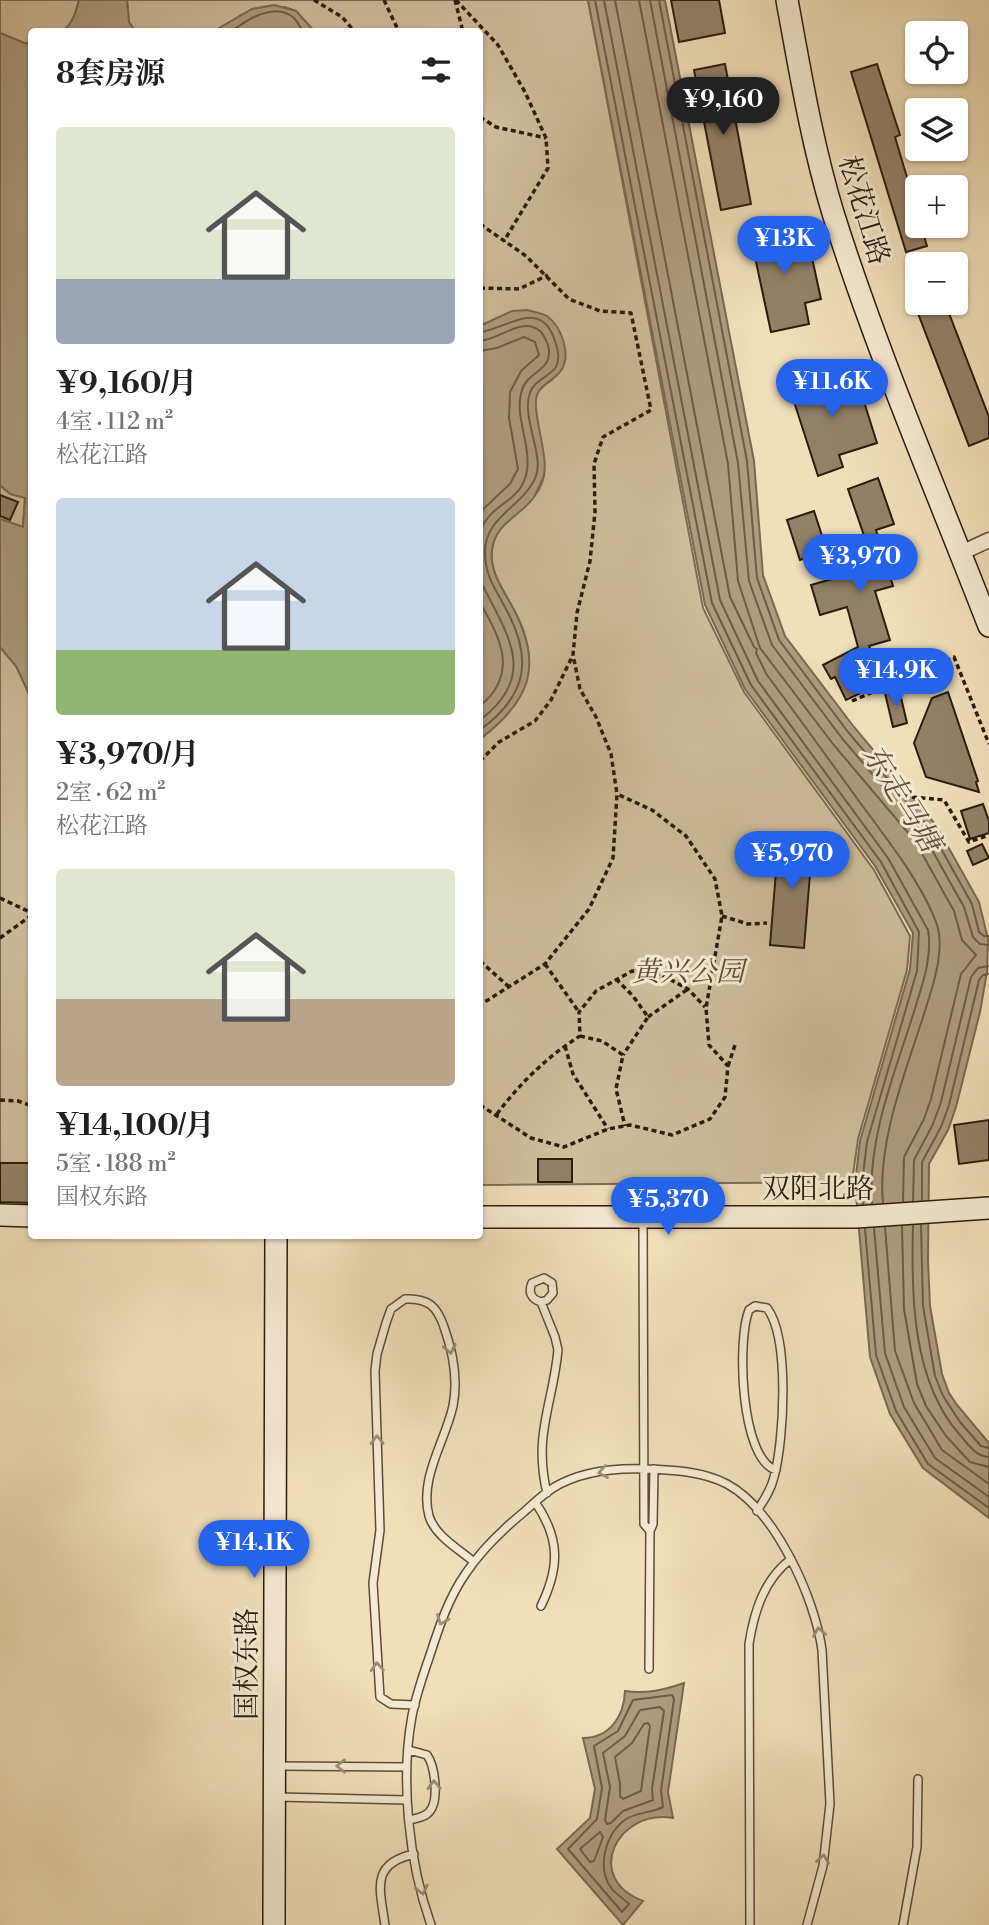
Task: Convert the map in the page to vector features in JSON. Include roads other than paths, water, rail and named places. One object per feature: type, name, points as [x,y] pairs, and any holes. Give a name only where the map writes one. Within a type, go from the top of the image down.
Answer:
[{"type":"street","name":"松花江路","points":[[786,0],[810,121],[832,211],[873,329],[989,626]]},
{"type":"street","points":[[961,553],[989,540]]},
{"type":"street","name":"双阳北路","points":[[483,1217],[856,1217],[989,1208]]},
{"type":"street","points":[[0,1215],[28,1216]]},
{"type":"street","name":"国权东路","points":[[274,1925],[275,1239]]},
{"type":"lane","points":[[643,1216],[644,1524],[650,1531]]},
{"type":"lane","points":[[415,1705],[391,1704],[380,1697],[373,1583],[380,1530],[377,1353],[391,1309],[405,1299],[427,1301],[435,1306],[452,1348],[455,1389],[453,1408],[431,1469],[427,1501],[432,1523],[439,1533],[474,1562]]},
{"type":"lane","points":[[541,1301],[558,1350],[541,1448],[541,1469],[547,1493]]},
{"type":"lane","points":[[757,1511],[769,1493],[776,1470],[783,1418],[780,1356],[773,1316],[767,1308],[755,1306],[750,1310],[745,1329],[743,1367],[746,1409],[753,1441],[766,1465],[776,1470]]},
{"type":"lane","points":[[649,1669],[650,1531],[653,1524],[654,1469]]},
{"type":"lane","points":[[431,1925],[414,1854],[407,1800],[407,1766],[415,1705],[448,1605],[474,1562],[506,1527],[547,1493],[569,1480],[587,1475],[654,1469],[686,1471],[737,1490],[757,1511],[791,1559],[807,1591],[819,1628],[830,1785],[822,1866],[807,1925]]},
{"type":"lane","points":[[535,1502],[546,1518],[555,1554],[551,1586],[541,1606]]},
{"type":"lane","points":[[750,1925],[749,1644],[758,1605],[768,1583],[791,1559]]},
{"type":"lane","points":[[409,1750],[427,1755],[434,1770],[432,1810],[410,1820]]},
{"type":"lane","points":[[274,1766],[407,1766]]},
{"type":"lane","points":[[902,1925],[917,1847],[918,1779]]},
{"type":"lane","points":[[274,1797],[407,1800]]},
{"type":"lane","points":[[386,1925],[380,1889],[381,1877],[390,1863],[414,1854]]},
{"type":"water","points":[[79,0],[127,0],[129,22],[133,28],[66,28]]},
{"type":"water","name":"东走马塘","points":[[588,0],[665,0],[754,461],[763,575],[785,636],[854,727],[936,825],[979,902],[988,939],[987,972],[980,1012],[956,1107],[948,1130],[929,1164],[928,1261],[930,1306],[942,1374],[957,1405],[989,1443],[989,1518],[923,1468],[890,1414],[870,1357],[855,1183],[860,1141],[910,969],[913,933],[875,866],[745,689],[705,605]]},
{"type":"water","points":[[274,5],[296,11],[311,28],[219,28],[252,9]]},
{"type":"water","points":[[0,33],[28,44],[28,692],[16,666],[0,647],[0,519],[23,527],[25,498],[10,494],[0,485]]},
{"type":"water","points":[[527,310],[545,315],[552,321],[564,343],[565,359],[559,373],[542,388],[536,400],[545,462],[543,478],[534,497],[498,532],[492,549],[495,573],[523,629],[528,648],[527,681],[511,711],[483,737],[483,325],[512,311]]},
{"type":"water","points":[[684,1683],[668,1792],[673,1818],[653,1818],[637,1824],[623,1834],[614,1847],[611,1862],[614,1877],[625,1890],[643,1901],[623,1925],[557,1849],[590,1818],[595,1789],[583,1738],[601,1734],[614,1724],[622,1709],[625,1691],[655,1691]]},
{"type":"park label","name":"黄兴公园","points":[[688,971]]}]
